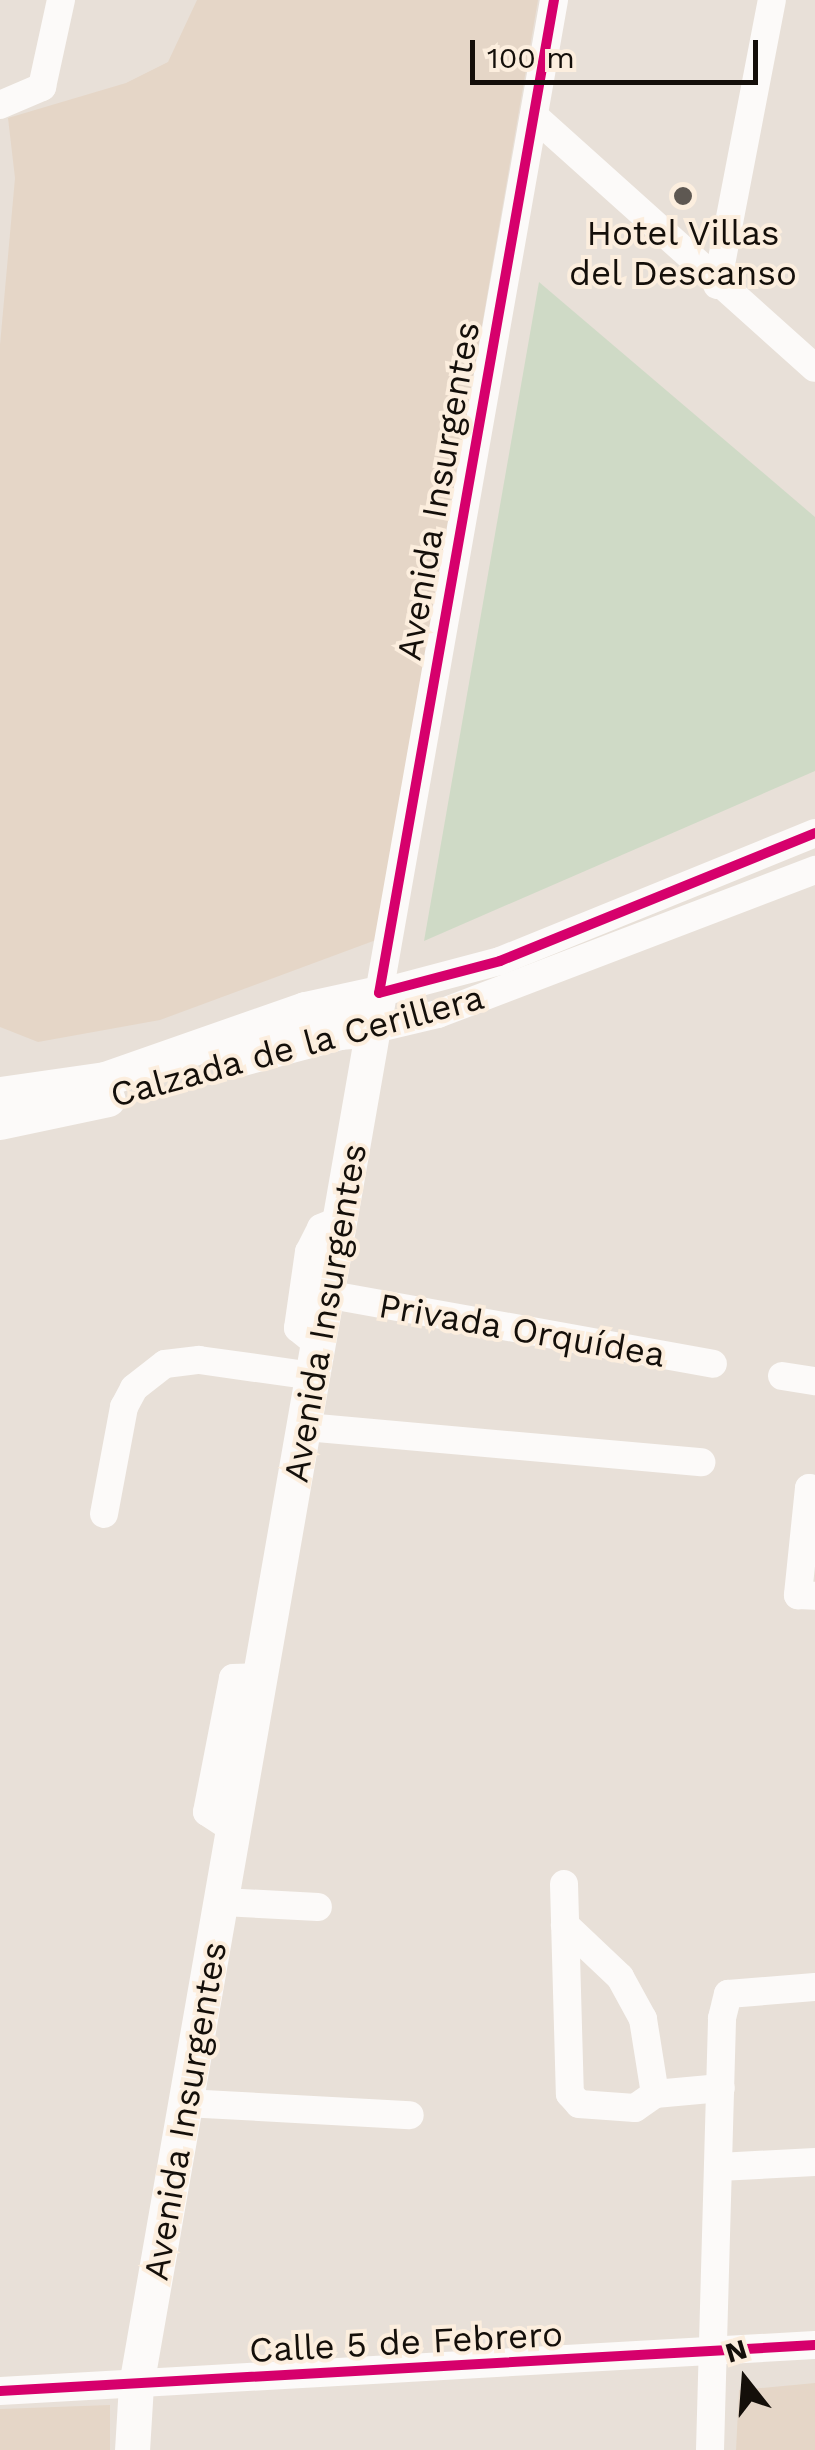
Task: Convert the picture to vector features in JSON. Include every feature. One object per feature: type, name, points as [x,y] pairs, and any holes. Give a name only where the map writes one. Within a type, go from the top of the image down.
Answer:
[{"type":"main road","name":"Avenida Insurgentes","points":[[132,2450],[136,2385],[316,1361],[331,1295],[379,993]]},
{"type":"main road","name":"Calzada de la Cerillera","points":[[0,1094],[105,1079],[305,1009],[379,993]]},
{"type":"main road","name":"Calzada de la Cerillera","points":[[0,1122],[138,1092],[272,1047],[374,1030]]},
{"type":"street","points":[[0,105],[42,87],[61,0]]},
{"type":"street","name":"Avenida Insurgentes","points":[[379,993],[554,0]]},
{"type":"street","points":[[716,285],[772,0]]},
{"type":"street","points":[[534,116],[716,285],[815,368]]},
{"type":"street","name":"Calzada de la Cerillera","points":[[379,993],[500,961],[815,833]]},
{"type":"street","name":"Calzada de la Cerillera","points":[[374,1030],[438,1014],[815,870]]},
{"type":"street","points":[[104,1514],[124,1408],[134,1388],[166,1364],[199,1360],[316,1361],[298,1328],[309,1252],[321,1228],[342,1219]]},
{"type":"street","name":"Privada Orquídea","points":[[331,1295],[713,1364]]},
{"type":"street","points":[[782,1376],[815,1381]]},
{"type":"street","points":[[306,1427],[701,1462]]},
{"type":"street","points":[[807,1596],[812,1489]]},
{"type":"street","points":[[564,1884],[570,2094],[580,2104],[616,2109],[635,2108],[655,2094],[721,2088]]},
{"type":"street","points":[[223,1902],[318,1907]]},
{"type":"street","points":[[565,1925],[620,1976],[642,2019],[655,2094]]},
{"type":"street","points":[[566,1974],[597,1954]]},
{"type":"street","points":[[710,2450],[710,2352],[728,1994],[815,1987]]},
{"type":"street","points":[[186,2103],[410,2115]]},
{"type":"street","points":[[719,2167],[815,2162]]},
{"type":"street","name":"Calle 5 de Febrero","points":[[0,2391],[815,2346]]},
{"type":"shaded area","points":[[197,0],[538,0],[376,940],[160,1020],[38,1042],[0,1027],[0,345],[15,178],[8,118],[126,83],[168,62]]},
{"type":"shaded area","points":[[815,2383],[815,2450],[736,2450],[739,2390]]},
{"type":"shaded area","points":[[110,2405],[110,2450],[0,2450],[0,2409]]},
{"type":"green space","points":[[539,282],[815,517],[815,771],[424,941]]},
{"type":"cycle path","points":[[554,0],[379,993],[500,961],[815,833]]},
{"type":"cycle path","points":[[0,2391],[815,2345]]},
{"type":"place","name":"Hotel Villas del Descanso","points":[[683,196]]}]
